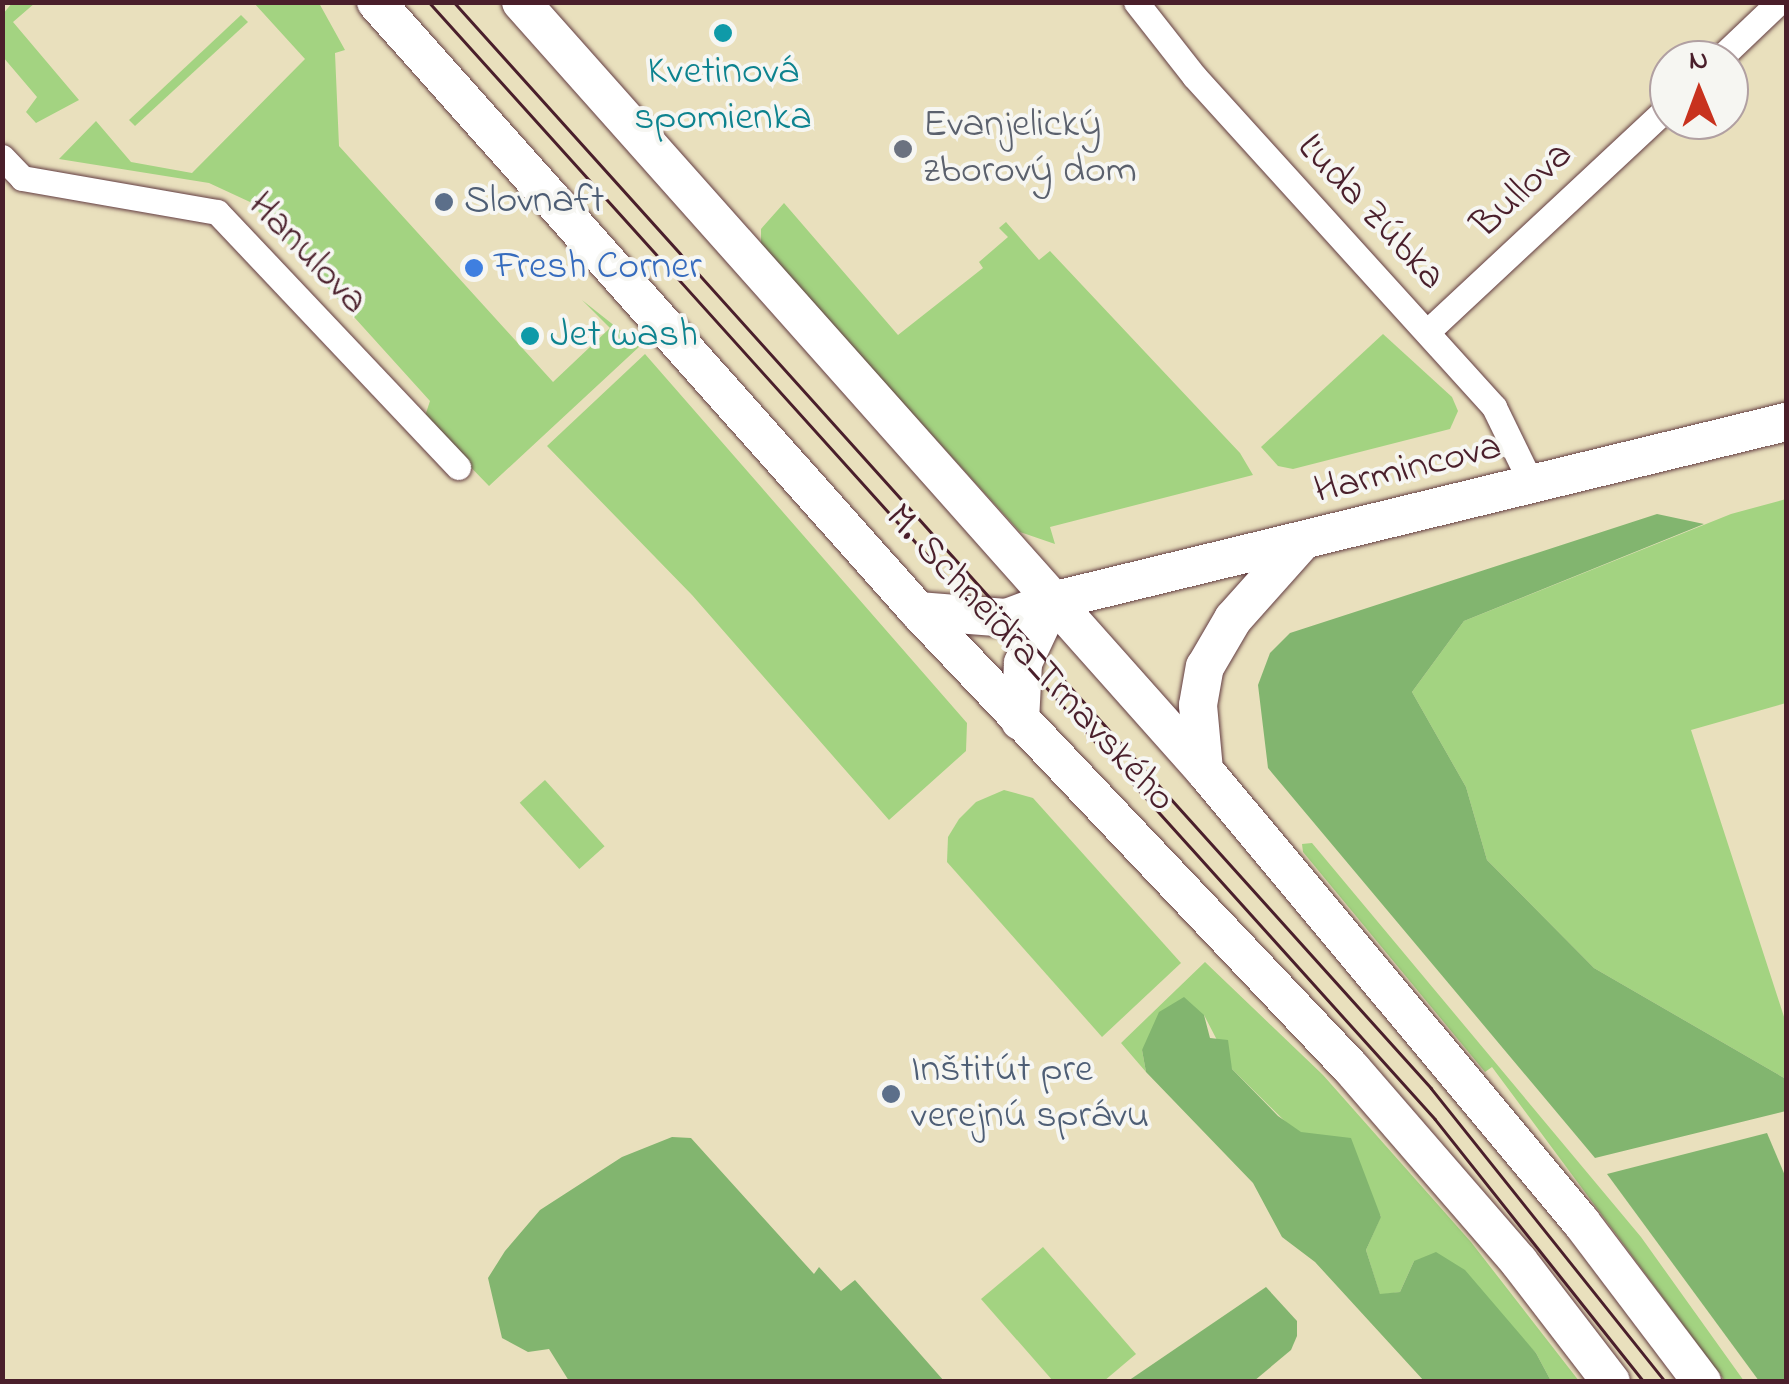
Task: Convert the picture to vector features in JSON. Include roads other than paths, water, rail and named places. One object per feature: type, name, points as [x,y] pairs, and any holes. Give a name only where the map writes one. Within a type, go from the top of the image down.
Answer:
[{"type":"main road","name":"M. Schneidra Trnavského","points":[[376,2],[918,610],[1391,1113],[1611,1382]]},
{"type":"main road","name":"M. Schneidra Trnavského","points":[[521,2],[1204,770],[1581,1222],[1702,1382]]},
{"type":"main road","name":"Harmincova","points":[[918,610],[1006,618],[1052,601],[1300,544],[1786,422]]},
{"type":"main road","points":[[1204,770],[1198,705],[1205,667],[1232,619],[1300,544]]},
{"type":"main road","points":[[1020,721],[1023,663],[1052,601]]},
{"type":"street","name":"Ľuda Zúbka","points":[[1136,2],[1194,76],[1494,408],[1532,484]]},
{"type":"street","points":[[1739,40],[1779,2]]},
{"type":"street","name":"Bullova","points":[[1428,332],[1649,125]]},
{"type":"street","name":"Hanulova","points":[[2,156],[22,178],[217,212],[458,467]]},
{"type":"tram line","points":[[429,2],[1435,1119],[1644,1382]]},
{"type":"tram line","points":[[454,2],[1431,1088],[1666,1382]]},
{"type":"place","name":"Kvetinová spomienka","points":[[723,33]]},
{"type":"place","name":"Evanjelický zborový dom","points":[[903,149]]},
{"type":"place","name":"Slovnaft","points":[[444,202]]},
{"type":"place","name":"Fresh Corner","points":[[474,268]]},
{"type":"place","name":"Jet wash","points":[[530,336]]},
{"type":"place","name":"Inštitút pre verejnú správu","points":[[891,1094]]}]
